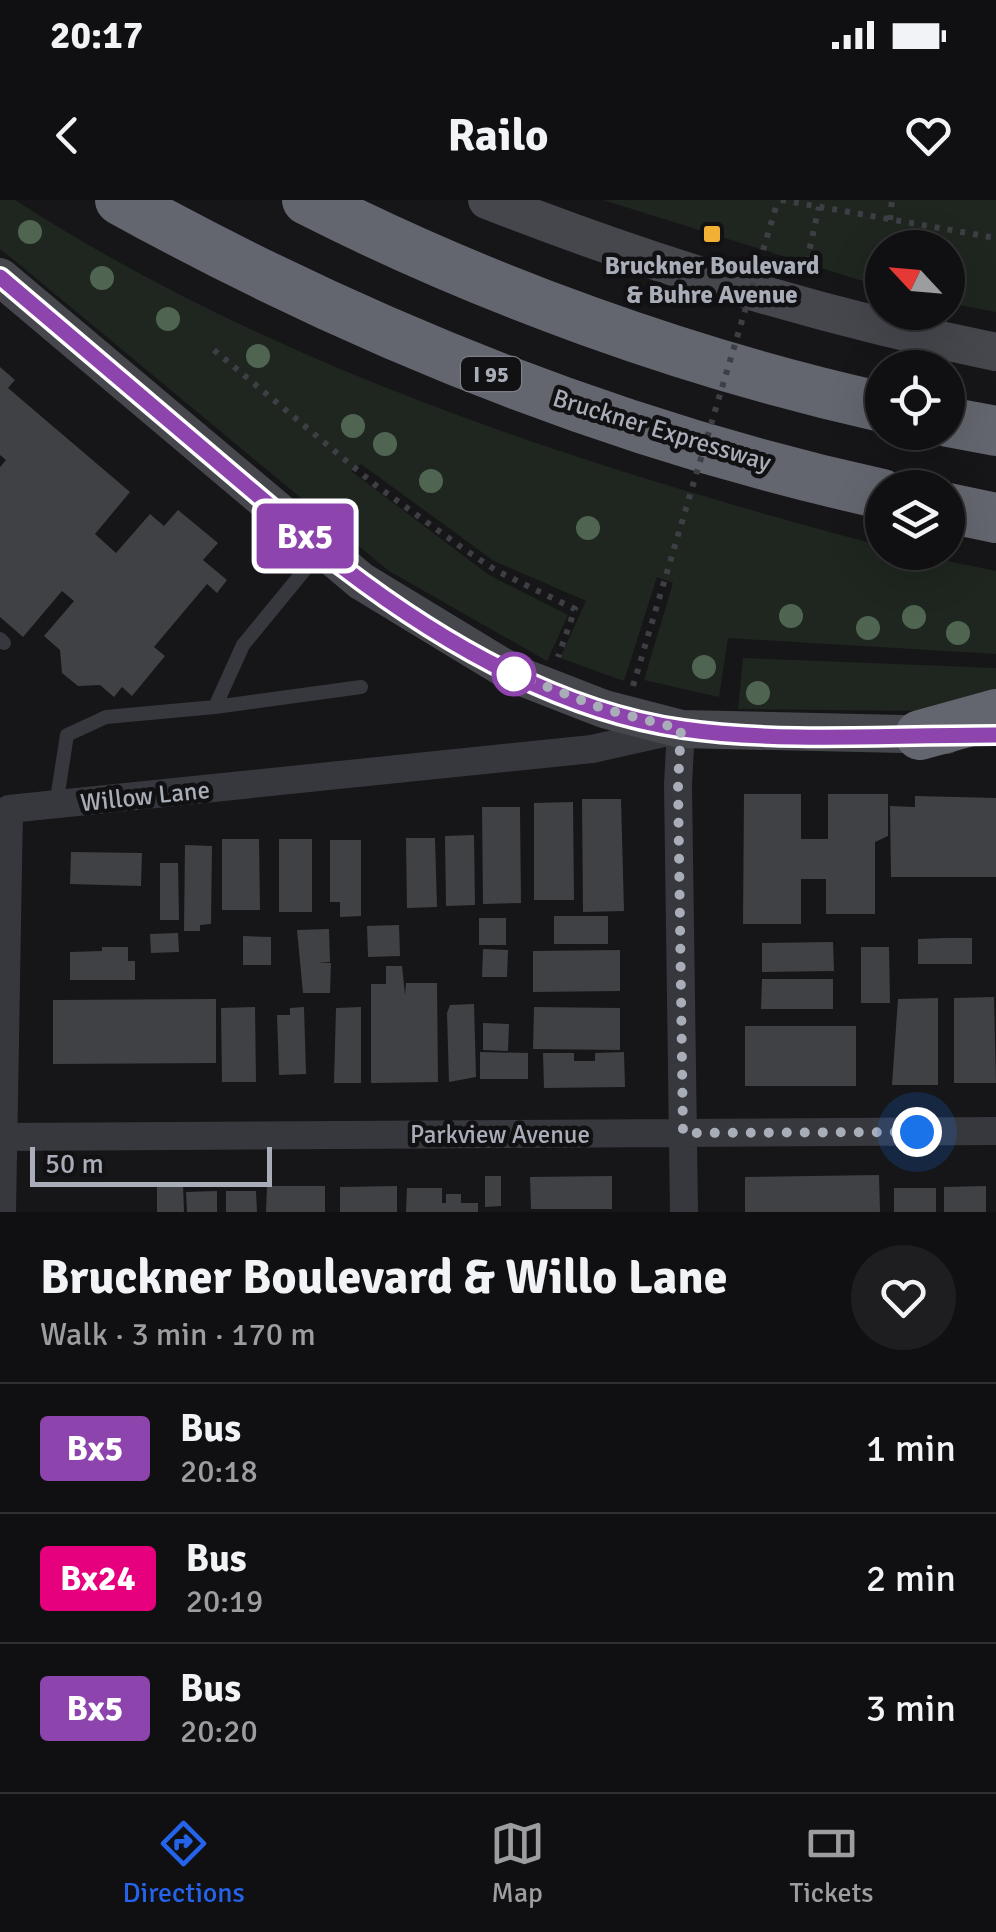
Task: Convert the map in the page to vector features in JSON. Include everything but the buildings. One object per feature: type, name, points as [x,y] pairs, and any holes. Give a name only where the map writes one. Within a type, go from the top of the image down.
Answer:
[{"type":"highway","name":"Bruckner Expressway","points":[[120,200],[286,286],[492,375],[686,441],[865,489]]},
{"type":"highway","points":[[307,200],[425,255],[545,302],[730,364],[865,402]]},
{"type":"highway","points":[[965,425],[996,431]]},
{"type":"highway","points":[[965,512],[996,518]]},
{"type":"highway","points":[[920,735],[996,714]]},
{"type":"main road","points":[[487,200],[621,251],[797,304],[996,352]]},
{"type":"main road","points":[[2,283],[322,550],[400,608],[514,674],[604,709],[681,729],[996,735]]},
{"type":"street","name":"Willow Lane","points":[[2,1212],[9,808],[592,749],[681,729]]},
{"type":"street","points":[[681,729],[678,784],[684,1212]]},
{"type":"street","name":"Parkview Avenue","points":[[4,1137],[996,1131]]},
{"type":"lane","points":[[215,707],[243,645],[322,550]]},
{"type":"lane","points":[[56,805],[67,735],[106,717],[361,687]]},
{"type":"path","points":[[634,686],[780,200],[996,238]]},
{"type":"path","points":[[890,220],[892,200]]},
{"type":"path","points":[[797,304],[820,207]]},
{"type":"path","points":[[214,350],[374,484],[461,547],[497,572],[575,609],[556,661]]},
{"type":"shaded area","points":[[0,200],[15,200],[115,260],[219,314],[435,407],[658,482],[865,541],[865,570],[965,570],[965,565],[996,571],[996,654],[728,638],[719,697],[644,680],[673,583],[657,577],[624,681],[560,658],[586,601],[494,561],[361,464],[351,471],[489,575],[568,615],[547,661],[389,571],[0,249]]},
{"type":"shaded area","points":[[603,200],[996,200],[996,312],[965,306],[965,230],[865,230],[865,282]]},
{"type":"shaded area","points":[[743,658],[996,668],[996,697],[930,711],[738,709]]},
{"type":"bus line","name":"Bx5","points":[[0,277],[341,566],[400,608],[514,674],[604,709],[681,729],[724,733],[996,735]]},
{"type":"place","name":"Bruckner Boulevard & Buhre Avenue","points":[[712,234]]},
{"type":"route","points":[[514,674],[604,709],[681,729],[678,784],[683,1133],[917,1132]]}]
